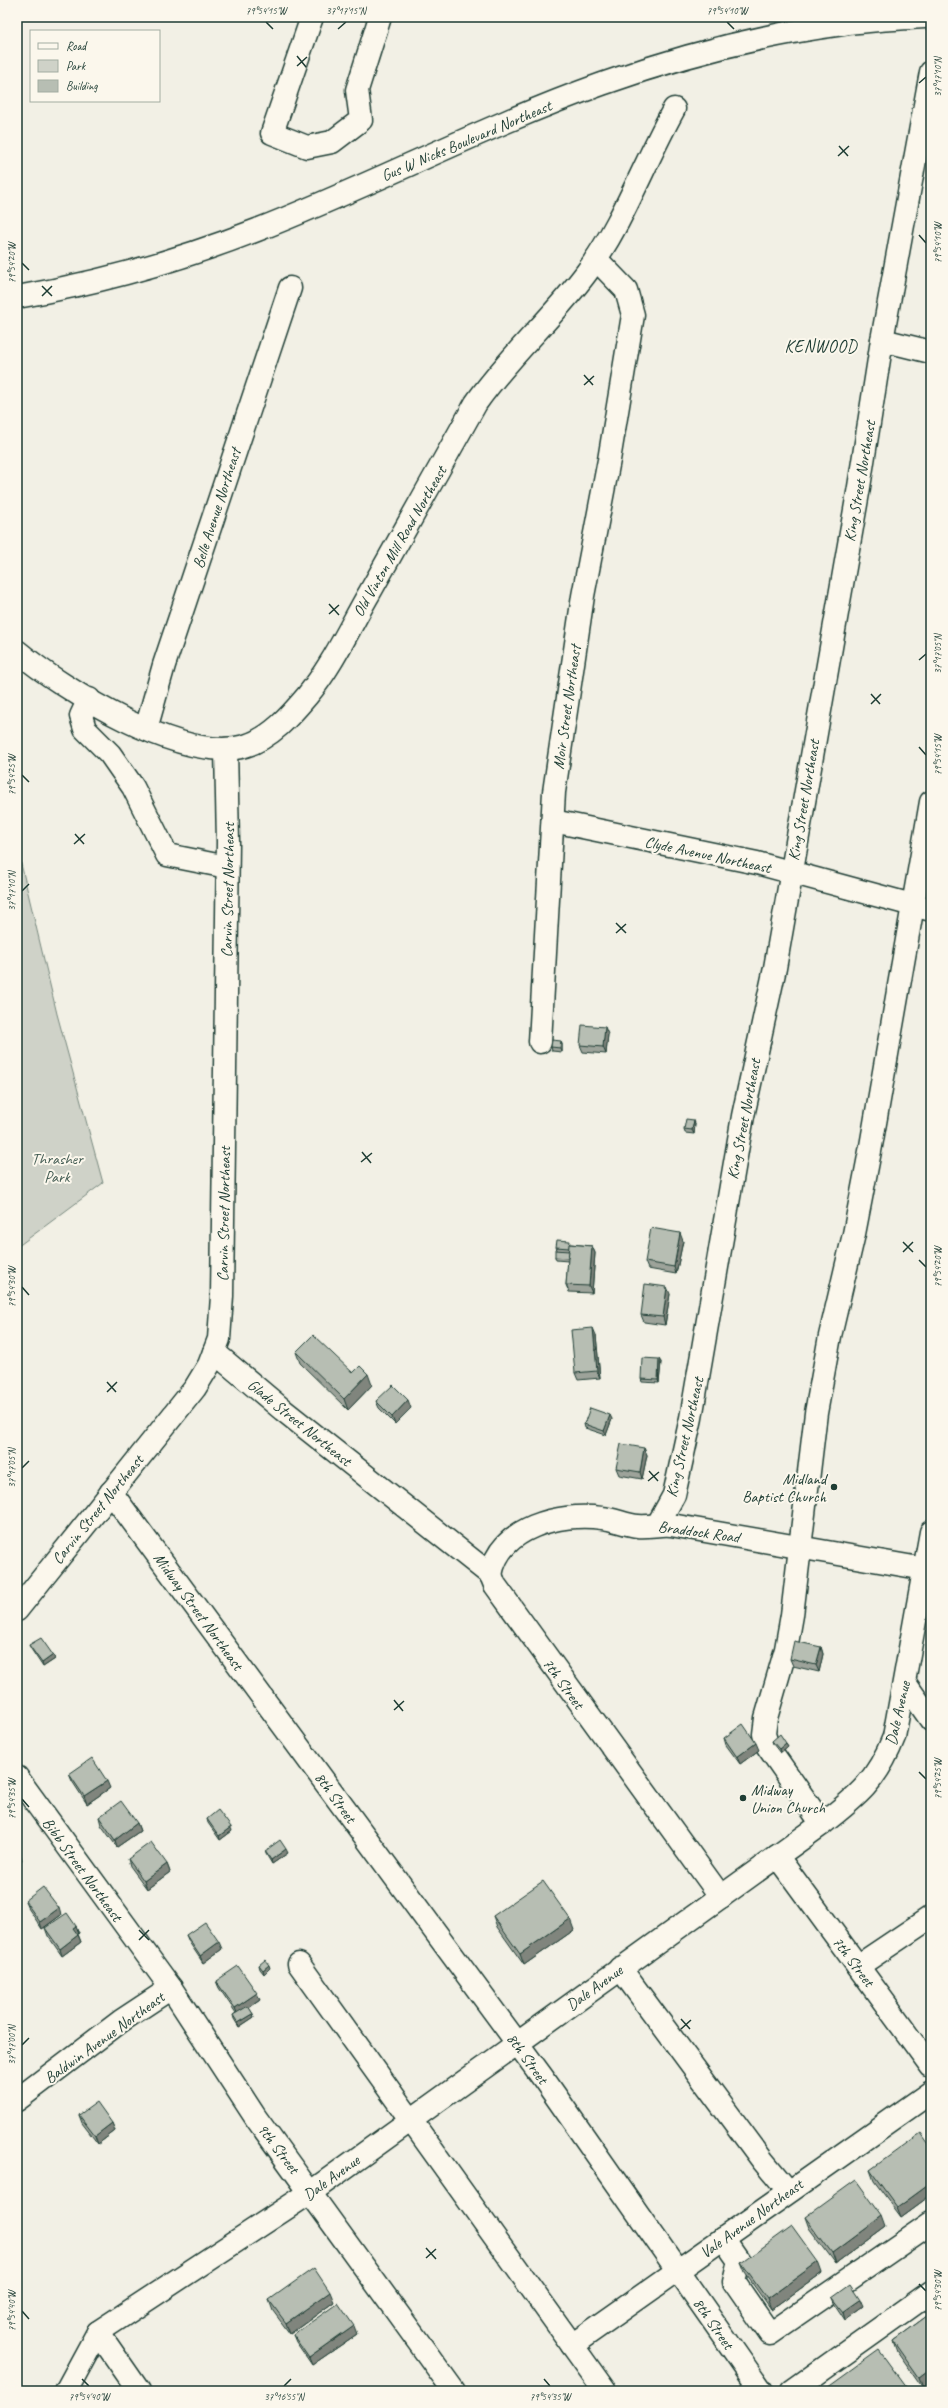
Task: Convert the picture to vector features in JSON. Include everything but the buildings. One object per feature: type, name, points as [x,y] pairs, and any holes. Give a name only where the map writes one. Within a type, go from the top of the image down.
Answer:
[{"type":"street","points":[[312,17],[272,133],[307,147],[332,142],[361,120],[356,90],[380,17]]},
{"type":"street","name":"Gus W Nicks Boulevard Northeast","points":[[17,297],[119,275],[179,257],[257,230],[548,105],[642,70],[716,49],[774,36],[844,24],[924,17]]},
{"type":"street","name":"King Street Northeast","points":[[658,1524],[674,1495],[691,1418],[720,1239],[743,1116],[775,968],[790,874],[858,494],[882,340],[931,72]]},
{"type":"street","name":"Old Vinton Mill Road Northeast","points":[[17,651],[69,688],[146,729],[173,740],[204,747],[226,749],[245,746],[266,736],[278,727],[315,685],[476,403],[494,378],[549,319],[596,259],[617,225],[654,144],[674,109]]},
{"type":"street","name":"Moir Street Northeast","points":[[540,1042],[554,792],[570,674],[633,315],[629,296],[626,290],[596,259]]},
{"type":"street","name":"Belle Avenue Northeast","points":[[146,729],[164,665],[290,288]]},
{"type":"street","points":[[882,340],[931,352]]},
{"type":"street","points":[[89,699],[81,716],[85,729],[110,754],[133,787],[167,855],[227,867]]},
{"type":"street","name":"Carvin Street Northeast","points":[[17,1610],[195,1388],[214,1352],[219,1339],[222,1296],[227,867],[226,749]]},
{"type":"street","points":[[822,1824],[772,1754],[764,1734],[766,1718],[790,1629],[816,1413],[830,1336],[854,1234],[869,1153],[922,908],[931,802]]},
{"type":"street","name":"Clyde Avenue Northeast","points":[[553,821],[757,863],[790,874],[922,908]]},
{"type":"street","name":"Glade Street Northeast","points":[[214,1352],[283,1410],[386,1491]]},
{"type":"street","name":"7th Street","points":[[386,1491],[491,1575],[495,1585],[536,1643],[721,1897]]},
{"type":"street","name":"Midway Street Northeast","points":[[111,1492],[287,1730]]},
{"type":"street","name":"Braddock Road","points":[[491,1575],[493,1565],[502,1549],[514,1537],[550,1520],[568,1518],[601,1518],[638,1526],[658,1524],[801,1547],[928,1570]]},
{"type":"street","name":"Dale Avenue","points":[[98,2332],[311,2192],[822,1824],[857,1797],[873,1779],[886,1759],[894,1737],[928,1570],[931,1532]]},
{"type":"street","points":[[905,1683],[931,1720]]},
{"type":"street","name":"8th Street","points":[[287,1730],[517,2044],[762,2391]]},
{"type":"street","name":"Bibb Street Northeast","points":[[17,1777],[150,1961]]},
{"type":"street","name":"7th Street","points":[[777,1856],[931,2066]]},
{"type":"street","points":[[858,1966],[931,1917]]},
{"type":"street","name":"9th Street","points":[[150,1961],[171,1988],[256,2118],[454,2391]]},
{"type":"street","points":[[299,1964],[605,2391]]},
{"type":"street","points":[[620,1968],[763,2161],[788,2191]]},
{"type":"street","name":"Baldwin Avenue Northeast","points":[[17,2100],[121,2021],[171,1988]]},
{"type":"street","name":"Vale Avenue Northeast","points":[[572,2345],[677,2272],[788,2191],[931,2092]]},
{"type":"street","points":[[723,2238],[739,2261],[734,2282],[770,2334],[931,2223]]},
{"type":"street","points":[[792,2391],[931,2292]]},
{"type":"street","points":[[66,2391],[98,2332],[139,2391]]},
{"type":"green space","name":"Thrasher Park","points":[[17,847],[57,1014],[103,1183],[17,1247]]},
{"type":"place","name":"Midland Baptist Church","points":[[834,1487]]},
{"type":"place","name":"Midway Union Church","points":[[743,1798]]},
{"type":"district","name":"KENWOOD","points":[[821,346]]}]
